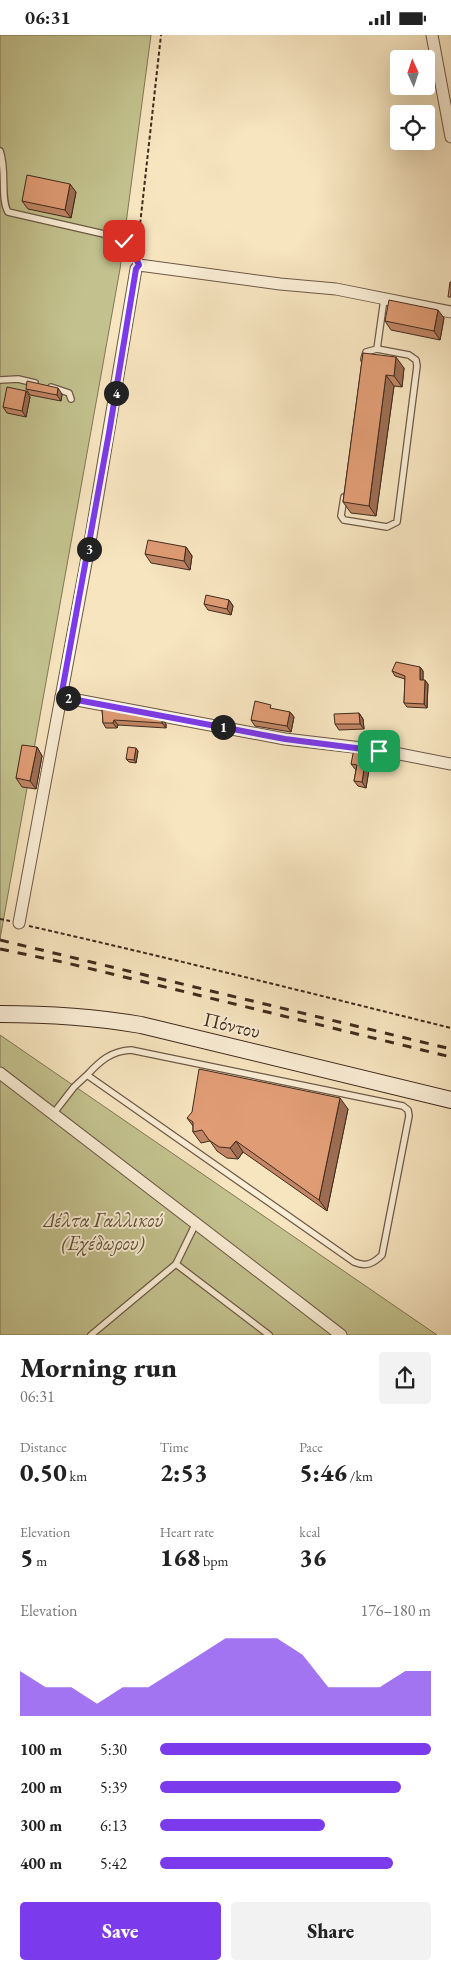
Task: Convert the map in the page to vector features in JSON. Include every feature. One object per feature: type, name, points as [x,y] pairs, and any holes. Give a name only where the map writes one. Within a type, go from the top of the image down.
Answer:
[{"type":"street","points":[[432,35],[451,137]]},
{"type":"street","points":[[19,923],[109,433],[138,260],[336,289],[451,312]]},
{"type":"street","points":[[61,697],[285,739],[379,751],[451,764]]},
{"type":"street","name":"Πόντου","points":[[0,1014],[50,1014],[141,1025],[451,1100]]},
{"type":"street","points":[[0,1073],[341,1335]]},
{"type":"lane","points":[[0,151],[2,160],[1,201],[8,212],[107,233],[124,241],[138,260]]},
{"type":"lane","points":[[377,349],[384,299]]},
{"type":"lane","points":[[345,493],[342,516],[344,520],[386,527],[397,522],[417,366],[416,360],[409,355],[377,349],[366,352],[362,367]]},
{"type":"lane","points":[[0,380],[18,379],[65,390],[72,396],[71,399]]},
{"type":"lane","points":[[53,1114],[74,1087],[99,1062],[111,1054],[131,1050],[403,1107],[408,1110],[409,1116],[382,1255],[370,1265],[362,1266],[354,1262],[87,1075]]},
{"type":"lane","points":[[91,1335],[176,1264],[196,1223]]},
{"type":"lane","points":[[176,1264],[269,1335]]},
{"type":"path","points":[[138,260],[161,35]]},
{"type":"path","points":[[0,919],[221,970],[268,984],[451,1028]]},
{"type":"green space","points":[[0,35],[151,35],[120,269],[0,939]]},
{"type":"green space","name":"Δέλτα Γαλλικού (Εχέδωρου)","points":[[0,1035],[437,1335],[0,1335]]},
{"type":"building","points":[[27,175],[70,184],[65,210],[22,201]]},
{"type":"building","points":[[450,282],[451,297],[448,297]]},
{"type":"building","points":[[389,300],[438,310],[434,331],[385,321]]},
{"type":"building","points":[[363,353],[396,357],[394,376],[386,375],[369,506],[343,502]]},
{"type":"building","points":[[27,381],[58,388],[57,395],[26,389]]},
{"type":"building","points":[[7,387],[26,391],[22,411],[3,407]]},
{"type":"building","points":[[148,540],[186,547],[184,561],[145,554]]},
{"type":"building","points":[[206,595],[229,600],[227,609],[204,604]]},
{"type":"building","points":[[396,662],[420,667],[420,680],[425,680],[424,704],[404,703],[405,676],[392,671]]},
{"type":"building","points":[[255,701],[271,705],[270,708],[290,712],[287,726],[251,720]]},
{"type":"building","points":[[102,708],[162,719],[162,723],[114,720],[113,723],[103,723]]},
{"type":"building","points":[[359,713],[360,724],[335,724],[334,714]]},
{"type":"building","points":[[22,745],[37,747],[30,781],[16,778]]},
{"type":"building","points":[[128,747],[136,748],[134,760],[126,759]]},
{"type":"building","points":[[354,749],[367,751],[362,782],[354,781],[357,765],[351,764]]},
{"type":"building","points":[[199,1069],[340,1098],[319,1200],[236,1141],[230,1148],[219,1147],[209,1140],[202,1130],[193,1132],[193,1122],[187,1118],[192,1112]]},
{"type":"railway","points":[[0,940],[451,1049]]},
{"type":"railway","points":[[0,949],[67,963],[451,1057]]},
{"type":"route","points":[[124,241],[132,249],[139,265],[136,269],[91,536],[61,697],[285,739],[379,751]]}]
